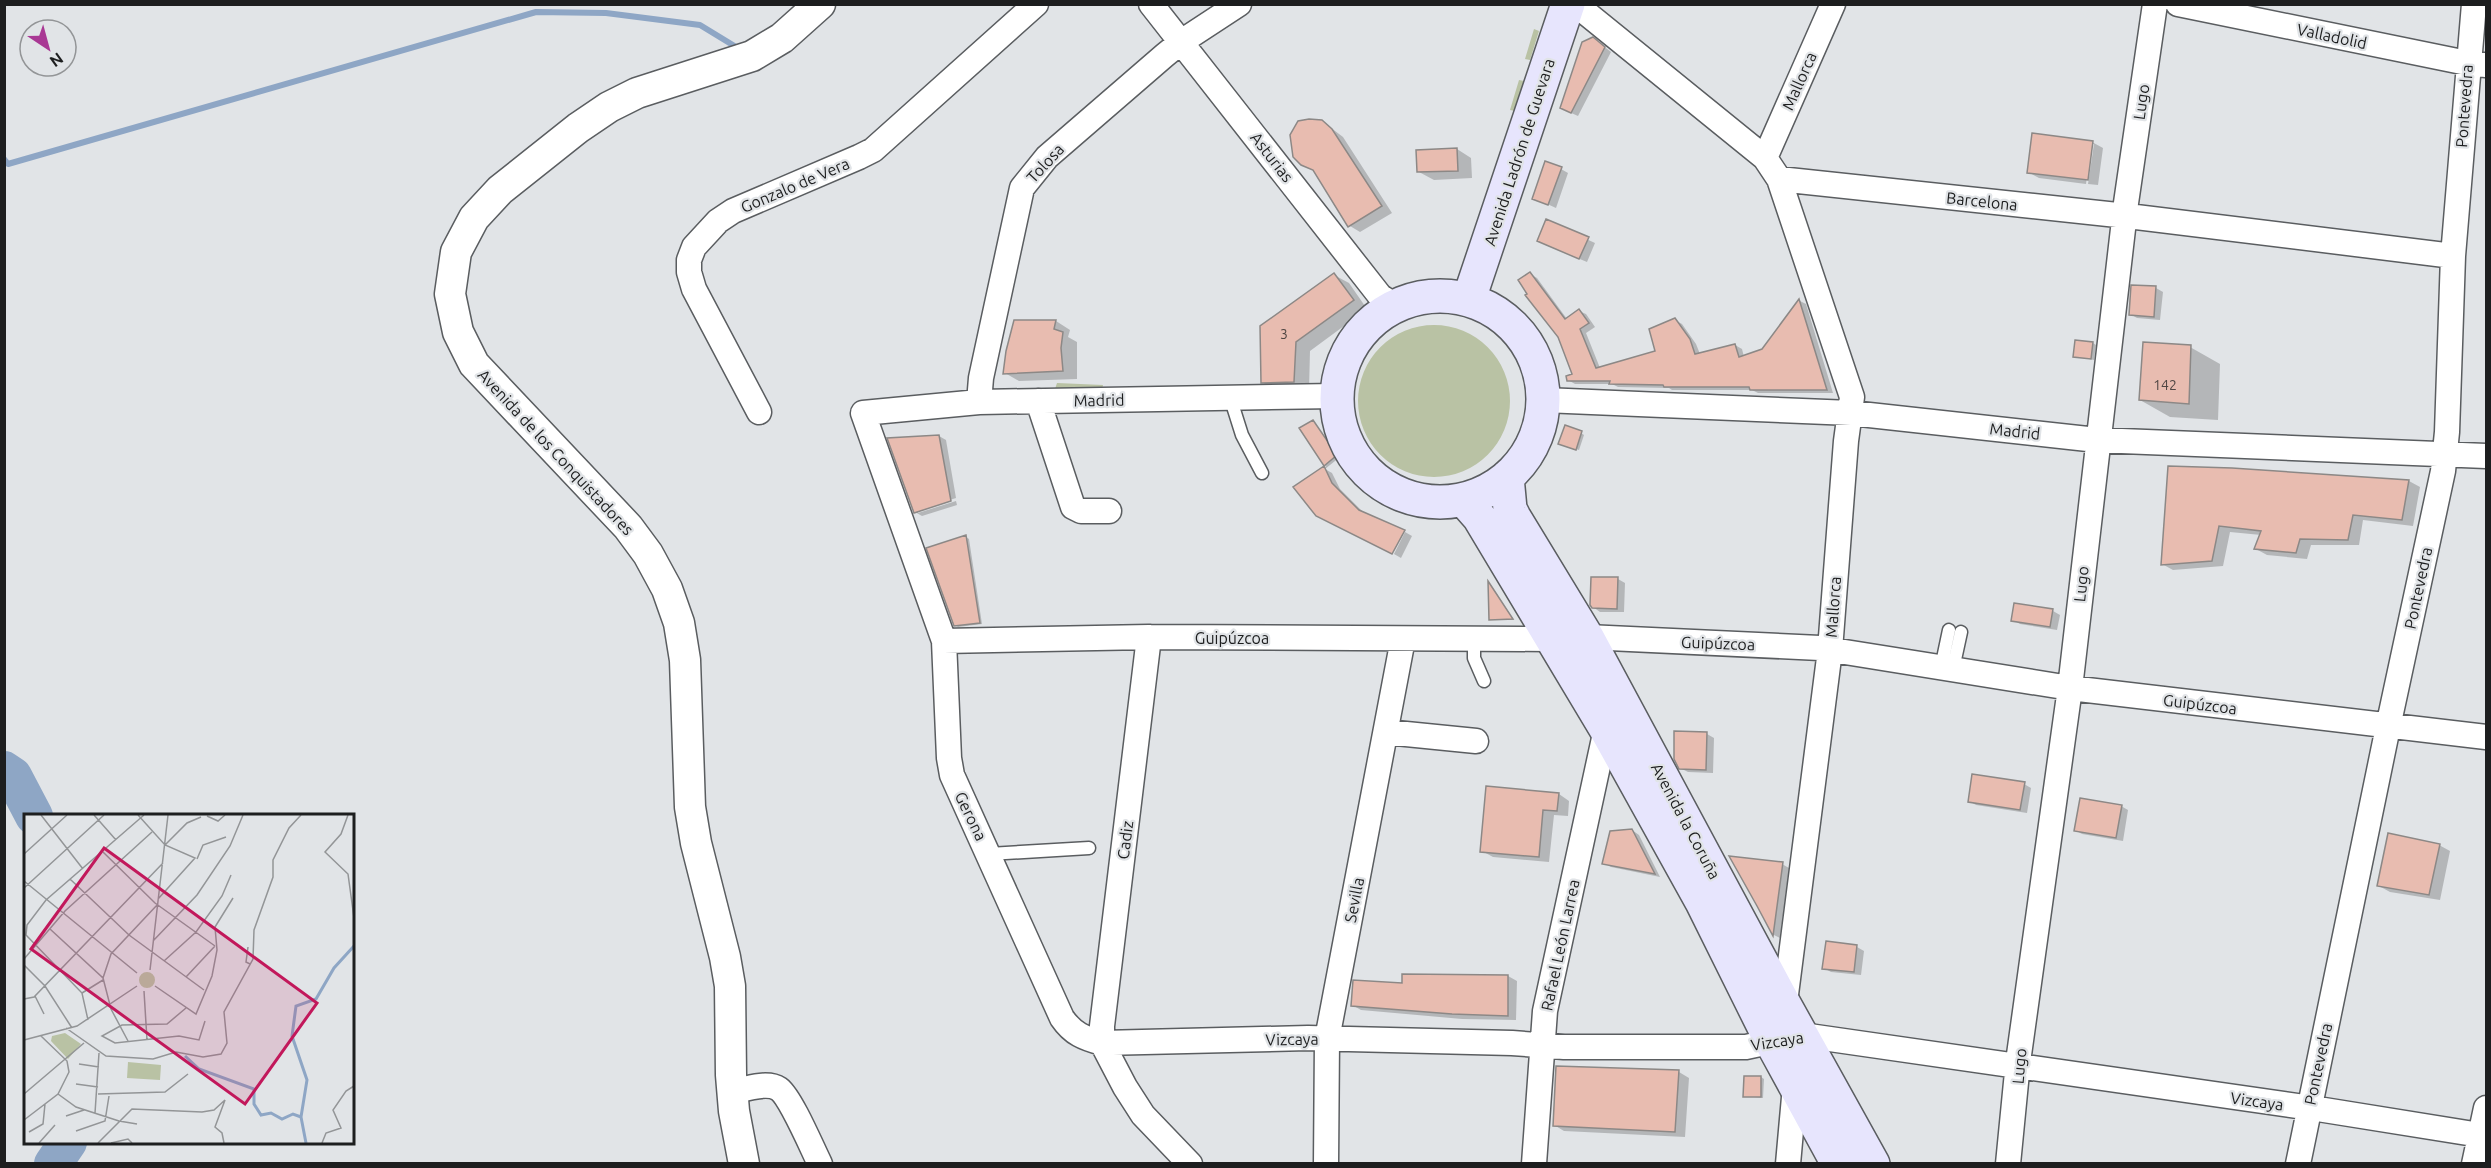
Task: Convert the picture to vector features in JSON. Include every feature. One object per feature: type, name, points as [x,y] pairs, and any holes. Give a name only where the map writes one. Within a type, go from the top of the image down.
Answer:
[{"type":"main road","name":"Avenida Ladrón de Guevara","points":[[1469,299],[1568,4]]},
{"type":"main road","points":[[1447,296],[1469,299],[1503,316],[1525,339],[1539,368],[1544,400],[1534,443],[1507,477],[1485,493],[1464,500],[1445,502],[1415,499],[1389,489],[1366,472],[1349,450],[1339,424],[1336,396],[1344,359],[1365,328],[1395,306],[1421,297],[1447,296]]},
{"type":"main road","name":"Avenida la Coruña","points":[[1507,477],[1510,509],[1514,517],[1587,637],[1786,1007],[1786,1039],[1795,1086],[1838,1164]]},
{"type":"main road","name":"Avenida la Coruña","points":[[1464,500],[1479,517],[1606,729],[1702,902],[1786,1039],[1873,1164]]},
{"type":"street","name":"Avenida de los Conquistadores","points":[[744,1164],[740,1152],[732,1092],[730,986],[696,843],[690,807],[685,660],[679,623],[667,590],[648,554],[628,527],[474,364],[458,332],[450,294],[456,252],[474,218],[500,190],[578,128],[637,93],[752,56],[782,38],[820,4]]},
{"type":"street","name":"Gonzalo de Vera","points":[[759,412],[694,289],[689,272],[689,260],[694,247],[705,233],[733,211],[860,158],[873,150],[1036,4]]},
{"type":"street","name":"Asturias","points":[[1151,4],[1380,296],[1395,306]]},
{"type":"street","name":"Tolosa","points":[[979,402],[981,378],[1023,188],[1047,157],[1181,42],[1239,4]]},
{"type":"street","points":[[1575,4],[1765,158],[1779,179]]},
{"type":"street","name":"Mallorca","points":[[1765,158],[1833,4]]},
{"type":"street","name":"Lugo","points":[[2008,1164],[2018,1067],[2070,688],[2097,440],[2125,216],[2155,4]]},
{"type":"street","name":"Valladolid","points":[[2178,4],[2477,64]]},
{"type":"street","name":"Pontevedra","points":[[2298,1164],[2445,455],[2453,255],[2477,64],[2474,4]]},
{"type":"street","name":"Mallorca","points":[[1779,179],[1852,397],[1846,441],[1830,650],[1786,1007]]},
{"type":"street","name":"Barcelona","points":[[1779,179],[2125,216],[2453,255]]},
{"type":"street","name":"Madrid","points":[[863,413],[979,402],[1336,396]]},
{"type":"street","name":"Madrid","points":[[1544,400],[1851,413],[2097,440],[2487,456]]},
{"type":"street","points":[[1038,401],[1073,507],[1081,511],[1109,511]]},
{"type":"street","name":"Gerona","points":[[863,413],[944,641],[949,758],[958,790],[1062,1018],[1070,1030],[1079,1036],[1102,1043]]},
{"type":"street","name":"Guipúzcoa","points":[[944,641],[1149,637],[1403,639],[1587,637],[1820,648],[2070,688],[2487,737]]},
{"type":"street","name":"Cadiz","points":[[1102,1043],[1102,1026],[1149,637]]},
{"type":"street","name":"Sevilla","points":[[1326,1164],[1327,1039],[1403,639]]},
{"type":"street","name":"Rafael León Larrea","points":[[1534,1164],[1545,1011],[1606,729]]},
{"type":"street","points":[[1386,732],[1476,741]]},
{"type":"street","name":"Vizcaya","points":[[1102,1043],[1327,1039],[1512,1043],[1541,1046],[1746,1047],[1786,1039],[2018,1067],[2309,1108],[2480,1135]]},
{"type":"street","points":[[1102,1043],[1143,1115],[1190,1164]]},
{"type":"street","points":[[732,1092],[767,1086],[778,1089],[787,1101],[820,1164]]},
{"type":"street","points":[[1788,1164],[1795,1086]]},
{"type":"street","points":[[2474,1164],[2487,1108]]},
{"type":"lane","points":[[1230,397],[1242,435],[1262,473]]},
{"type":"lane","points":[[1947,668],[1955,631]]},
{"type":"lane","points":[[1474,639],[1474,658],[1484,681]]},
{"type":"lane","points":[[989,854],[1089,848]]},
{"type":"green space","points":[[1534,29],[1539,31],[1530,60],[1525,59]]},
{"type":"green space","points":[[1519,80],[1524,81],[1515,111],[1510,110]]},
{"type":"green space","points":[[1434,325],[1449,326],[1463,331],[1488,347],[1504,372],[1509,386],[1509,416],[1504,430],[1488,455],[1463,471],[1449,476],[1434,477],[1419,476],[1405,471],[1380,455],[1364,430],[1359,416],[1358,401],[1359,386],[1364,372],[1380,347],[1405,331],[1419,326]]},
{"type":"green space","points":[[1057,383],[1103,385],[1102,390],[1055,389]]},
{"type":"building","points":[[1593,37],[1605,47],[1571,113],[1560,108],[1582,42]]},
{"type":"building","points":[[1322,120],[1332,129],[1382,206],[1348,227],[1313,170],[1301,165],[1293,157],[1290,135],[1298,121]]},
{"type":"building","points":[[2032,133],[2093,141],[2088,180],[2027,173]]},
{"type":"building","points":[[1457,148],[1458,171],[1417,172],[1416,150]]},
{"type":"building","points":[[1545,161],[1562,167],[1548,205],[1532,199]]},
{"type":"building","points":[[1546,219],[1589,237],[1579,259],[1537,241]]},
{"type":"building","points":[[1530,272],[1565,319],[1579,309],[1589,323],[1580,329],[1596,368],[1655,351],[1649,329],[1675,318],[1690,339],[1695,354],[1735,344],[1739,357],[1762,349],[1799,299],[1827,390],[1750,390],[1749,387],[1664,387],[1663,385],[1609,384],[1610,381],[1567,381],[1566,376],[1572,374],[1558,337],[1525,295],[1527,294],[1518,280]]},
{"type":"building","points":[[1334,273],[1354,300],[1296,342],[1294,382],[1261,383],[1260,326]]},
{"type":"building","points":[[2131,285],[2156,286],[2154,317],[2129,315]]},
{"type":"building","points":[[1014,320],[1056,320],[1054,329],[1063,332],[1061,348],[1063,371],[1003,374]]},
{"type":"building","points":[[2075,340],[2093,342],[2091,359],[2073,357]]},
{"type":"building","points":[[2143,342],[2191,345],[2189,404],[2139,400]]},
{"type":"building","points":[[1313,420],[1337,455],[1324,466],[1299,428]]},
{"type":"building","points":[[1565,425],[1582,431],[1576,450],[1558,444]]},
{"type":"building","points":[[939,435],[951,501],[914,513],[887,438]]},
{"type":"building","points":[[1324,466],[1332,483],[1359,510],[1405,530],[1392,554],[1316,516],[1293,487]]},
{"type":"building","points":[[2168,466],[2409,480],[2402,520],[2353,515],[2348,540],[2300,539],[2296,553],[2254,549],[2261,531],[2219,526],[2212,561],[2161,565]]},
{"type":"building","points":[[966,535],[980,623],[954,626],[926,548]]},
{"type":"building","points":[[1591,577],[1618,577],[1617,609],[1592,608],[1590,605]]},
{"type":"building","points":[[1488,581],[1513,619],[1489,620]]},
{"type":"building","points":[[2014,603],[2053,609],[2050,627],[2011,621]]},
{"type":"building","points":[[1674,731],[1707,732],[1706,770],[1679,769],[1674,759]]},
{"type":"building","points":[[1972,774],[2025,782],[2020,810],[1968,802]]},
{"type":"building","points":[[1486,786],[1559,793],[1557,811],[1543,810],[1539,857],[1480,852]]},
{"type":"building","points":[[2080,798],[2122,805],[2116,838],[2074,831]]},
{"type":"building","points":[[1632,829],[1655,874],[1602,864],[1610,831]]},
{"type":"building","points":[[2388,833],[2440,844],[2429,895],[2377,886]]},
{"type":"building","points":[[1729,856],[1783,862],[1773,936],[1757,906]]},
{"type":"building","points":[[1826,941],[1857,945],[1854,972],[1822,969]]},
{"type":"building","points":[[1402,974],[1508,975],[1508,1016],[1351,1006],[1353,980],[1402,983]]},
{"type":"building","points":[[1556,1066],[1679,1070],[1675,1132],[1553,1126]]},
{"type":"building","points":[[1744,1076],[1761,1076],[1761,1097],[1743,1097]]},
{"type":"waterway","points":[[4,159],[8,164],[536,12],[606,13],[700,25],[741,50]]},
{"type":"waterway","points":[[4,770],[13,776],[33,814]]},
{"type":"waterway","points":[[53,1164],[67,1144]]}]
